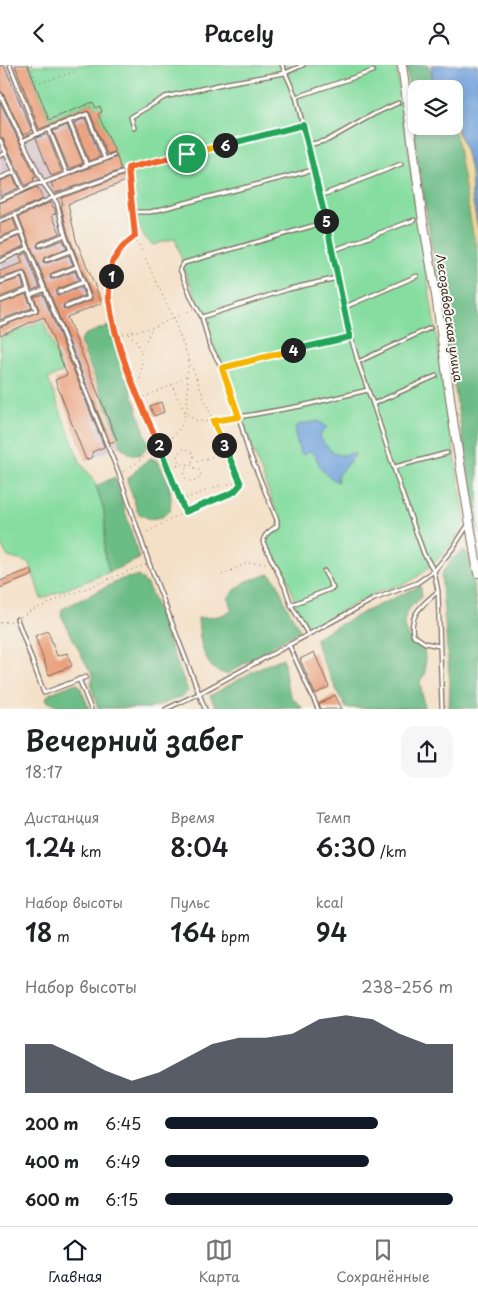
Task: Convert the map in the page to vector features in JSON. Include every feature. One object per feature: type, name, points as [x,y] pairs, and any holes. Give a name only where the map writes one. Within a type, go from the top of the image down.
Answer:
[{"type":"street","name":"Лесозаводская улица","points":[[402,65],[422,214],[478,573]]},
{"type":"lane","points":[[10,65],[37,134]]},
{"type":"lane","points":[[282,65],[296,97],[326,222],[350,337],[395,467],[403,496],[424,553],[434,571],[438,591],[442,709]]},
{"type":"lane","points":[[134,128],[131,117],[165,97],[227,83],[286,73],[303,65]]},
{"type":"lane","points":[[296,97],[373,71]]},
{"type":"lane","points":[[0,94],[43,183],[57,203],[64,235],[90,298],[66,307]]},
{"type":"lane","points":[[308,145],[328,140],[398,103]]},
{"type":"lane","points":[[22,141],[87,114],[105,159]]},
{"type":"lane","points":[[69,121],[87,165]]},
{"type":"lane","points":[[303,125],[128,168],[133,212],[150,212],[313,170]]},
{"type":"lane","points":[[49,129],[66,174]]},
{"type":"lane","points":[[0,140],[23,190]]},
{"type":"lane","points":[[0,155],[6,153]]},
{"type":"lane","points":[[0,200],[36,184],[43,183],[114,155]]},
{"type":"lane","points":[[320,196],[401,164]]},
{"type":"lane","points":[[0,178],[14,172]]},
{"type":"lane","points":[[0,221],[52,198],[122,173]]},
{"type":"lane","points":[[15,215],[120,474],[149,563],[205,709]]},
{"type":"lane","points":[[332,251],[414,220]]},
{"type":"lane","points":[[308,634],[291,605],[285,587],[263,542],[264,538],[276,526],[277,520],[248,450],[222,368],[209,344],[202,317],[180,269],[184,263],[326,222]]},
{"type":"lane","points":[[0,241],[21,232]]},
{"type":"lane","points":[[40,245],[64,235]]},
{"type":"lane","points":[[0,261],[28,248]]},
{"type":"lane","points":[[46,260],[70,251]]},
{"type":"lane","points":[[53,276],[76,267]]},
{"type":"lane","points":[[0,282],[23,274],[36,309],[0,324]]},
{"type":"lane","points":[[345,307],[417,276]]},
{"type":"lane","points":[[202,317],[289,289],[337,278]]},
{"type":"lane","points":[[59,292],[83,282]]},
{"type":"lane","points":[[30,295],[45,289]]},
{"type":"lane","points":[[0,301],[28,290]]},
{"type":"lane","points":[[358,362],[430,328]]},
{"type":"lane","points":[[222,368],[350,337]]},
{"type":"lane","points":[[373,404],[436,376]]},
{"type":"lane","points":[[239,417],[301,406],[368,390]]},
{"type":"lane","points":[[395,467],[447,453]]},
{"type":"lane","points":[[166,709],[198,694],[374,599],[417,583],[434,571],[453,548],[470,522]]},
{"type":"lane","points":[[291,605],[333,588],[324,571]]},
{"type":"lane","points":[[438,591],[417,610],[411,625],[413,635],[425,643],[439,646]]},
{"type":"lane","points":[[17,619],[44,693],[86,677]]},
{"type":"lane","points":[[289,645],[318,709]]},
{"type":"lane","points":[[79,679],[90,709]]},
{"type":"path","points":[[31,65],[36,79],[40,82],[77,71]]},
{"type":"path","points":[[133,212],[135,236],[173,318],[213,421],[241,484]]},
{"type":"path","points":[[135,236],[124,245],[112,262],[109,297],[116,335],[134,387],[185,512]]},
{"type":"path","points":[[116,335],[152,327],[197,308]]},
{"type":"path","points":[[141,352],[152,327]]},
{"type":"path","points":[[127,333],[135,339],[141,352],[142,367],[140,379],[134,387]]},
{"type":"path","points":[[120,474],[176,434],[183,423],[187,407],[189,358]]},
{"type":"path","points":[[139,399],[172,385],[187,376]]},
{"type":"path","points":[[172,385],[185,412],[195,419],[205,423],[239,417]]},
{"type":"path","points":[[182,465],[178,461],[177,456],[185,448],[193,453],[194,459],[190,464],[186,469],[184,475],[188,481],[192,482],[200,477],[201,473],[190,464]]},
{"type":"path","points":[[167,467],[190,464],[218,455],[226,449]]},
{"type":"path","points":[[180,500],[224,483],[241,484]]},
{"type":"path","points":[[140,536],[185,512],[234,492],[241,484]]},
{"type":"path","points":[[0,623],[17,619],[30,611],[149,563]]},
{"type":"path","points":[[222,575],[247,563],[273,563]]},
{"type":"shaded area","points":[[0,65],[28,65],[49,120],[93,102],[100,106],[121,169],[128,181],[68,205],[76,240],[102,303],[68,318],[119,446],[86,460],[55,380],[67,375],[44,318],[0,335]]},
{"type":"green space","points":[[29,65],[396,65],[465,520],[448,548],[420,575],[402,585],[376,592],[312,627],[304,622],[298,611],[287,577],[266,540],[279,526],[279,518],[224,368],[212,343],[201,308],[186,274],[175,238],[153,245],[142,232],[136,215],[132,180],[128,181],[121,169],[98,114],[102,112],[100,107],[96,108],[93,102],[49,120]]},
{"type":"green space","points":[[406,65],[428,65],[433,80],[408,80]]},
{"type":"green space","points":[[414,135],[456,135],[478,252],[478,534]]},
{"type":"green space","points":[[43,321],[63,372],[48,379],[80,462],[95,482],[104,511],[104,551],[109,572],[41,599],[30,563],[8,557],[0,543],[0,338]]},
{"type":"green space","points":[[107,326],[111,328],[147,440],[148,446],[140,455],[130,454],[121,447],[80,342],[84,335]]},
{"type":"green space","points":[[151,458],[158,461],[169,483],[171,498],[170,510],[162,517],[149,519],[138,513],[127,480],[141,465]]},
{"type":"green space","points":[[115,477],[139,559],[109,572],[104,551],[104,511],[96,486]]},
{"type":"green space","points":[[463,551],[468,553],[478,616],[478,708],[449,708],[450,683],[441,574],[453,558]]},
{"type":"green space","points":[[270,574],[278,584],[286,605],[300,630],[227,674],[219,672],[213,668],[205,656],[202,648],[198,618],[207,618],[232,611],[228,598],[235,590],[247,581]]},
{"type":"green space","points":[[138,576],[146,583],[152,595],[188,691],[183,696],[152,708],[98,708],[91,686],[93,675],[61,615],[62,609],[122,579]]},
{"type":"green space","points":[[420,586],[421,596],[408,610],[404,624],[407,634],[424,651],[425,674],[420,681],[424,708],[346,708],[323,662],[316,637]]},
{"type":"green space","points":[[283,658],[287,686],[292,698],[303,708],[217,708],[210,696],[259,668]]},
{"type":"green space","points":[[76,683],[79,685],[89,708],[58,708],[46,701],[47,696],[51,693]]},
{"type":"sand","points":[[456,135],[459,135],[471,171],[472,197],[478,228],[478,252]]},
{"type":"water","points":[[431,65],[478,65],[478,228],[472,197],[471,171],[459,135],[463,135],[463,80],[434,80]]},
{"type":"water","points":[[319,421],[327,427],[320,435],[328,448],[335,453],[344,455],[354,453],[355,456],[337,476],[338,482],[324,472],[311,452],[309,451],[305,455],[300,453],[295,434],[296,427],[300,424]]},
{"type":"building","points":[[0,65],[4,65],[32,131],[23,135],[3,93],[0,91]]},
{"type":"building","points":[[15,65],[28,65],[49,120],[93,102],[96,108],[100,106],[102,112],[98,114],[115,152],[107,154],[88,111],[39,129]]},
{"type":"building","points":[[0,102],[36,177],[33,178],[34,181],[25,185],[3,139],[0,137]]},
{"type":"building","points":[[85,118],[100,157],[89,161],[74,123]]},
{"type":"building","points":[[67,125],[83,163],[69,169],[53,131]]},
{"type":"building","points":[[47,134],[62,172],[51,176],[36,138]]},
{"type":"building","points":[[117,157],[121,170],[55,193],[51,183]]},
{"type":"building","points":[[125,175],[126,181],[68,204],[76,240],[102,303],[67,317],[117,440],[110,443],[19,217],[51,202],[56,213],[52,215],[60,233],[39,242],[37,246],[41,248],[63,240],[67,249],[45,257],[43,262],[47,263],[69,255],[73,265],[52,273],[50,277],[54,279],[75,271],[79,280],[58,289],[56,293],[60,295],[81,287],[85,296],[64,304],[64,309],[67,310],[90,301],[92,297],[68,234],[61,198]]},
{"type":"building","points":[[13,176],[18,188],[0,196],[0,181]]},
{"type":"building","points":[[37,187],[43,199],[0,217],[0,203]]},
{"type":"building","points":[[13,219],[17,230],[0,237],[0,224]]},
{"type":"building","points":[[20,236],[24,246],[0,257],[0,244]]},
{"type":"building","points":[[26,253],[40,287],[32,290],[24,271],[0,278],[0,271],[23,263],[20,256]]},
{"type":"building","points":[[21,278],[24,288],[0,297],[0,285]]},
{"type":"building","points":[[26,294],[32,308],[0,320],[0,304]]},
{"type":"building","points":[[43,294],[104,446],[92,452],[93,457],[86,460],[55,380],[67,375],[44,317],[0,335],[0,327],[38,312],[39,309],[34,297]]},
{"type":"building","points":[[161,402],[164,412],[154,416],[150,406]]},
{"type":"building","points":[[31,569],[33,575],[0,588],[0,581]]},
{"type":"building","points":[[48,631],[57,656],[67,653],[72,666],[49,675],[35,636]]},
{"type":"building","points":[[314,652],[329,687],[315,694],[300,659]]},
{"type":"building","points":[[335,695],[342,709],[321,709],[319,704]]},
{"type":"route","points":[[303,125],[345,307],[350,337],[222,368],[239,417],[213,421],[241,484],[234,492],[185,512],[139,399],[116,335],[109,297],[112,262],[124,245],[135,236],[128,168],[187,154],[303,125]]}]
